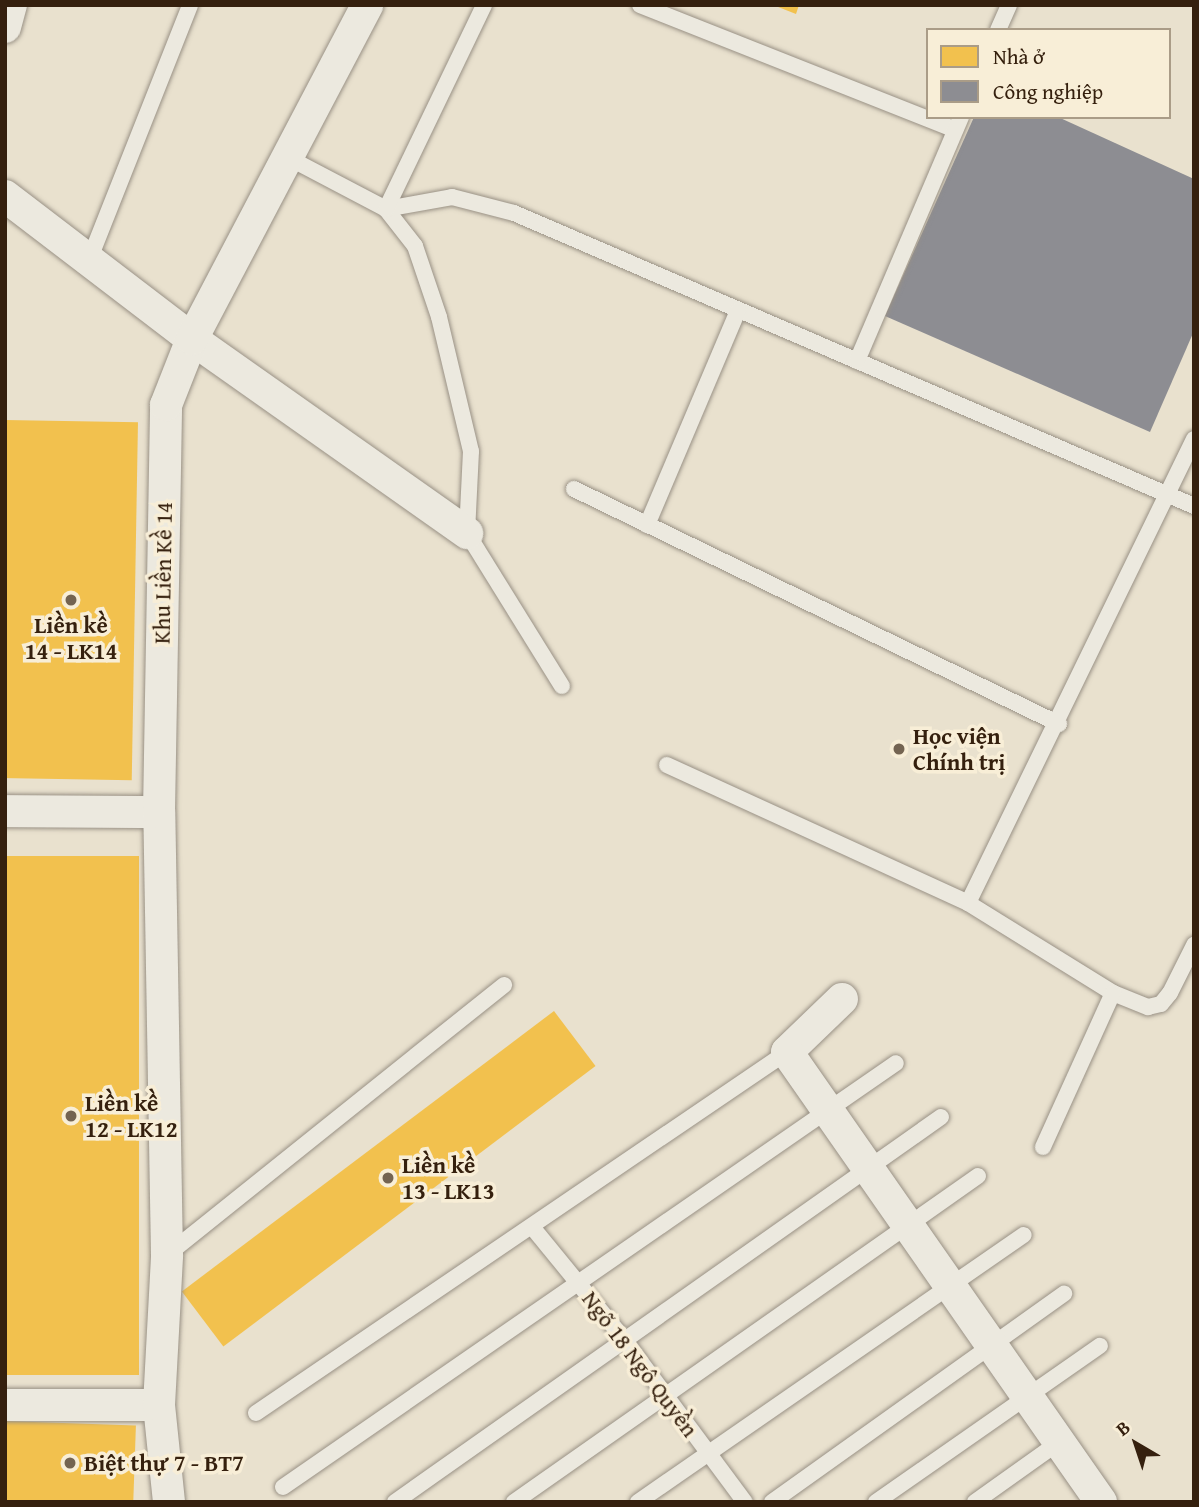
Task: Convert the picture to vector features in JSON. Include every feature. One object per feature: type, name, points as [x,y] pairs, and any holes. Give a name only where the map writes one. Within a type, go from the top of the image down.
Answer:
[{"type":"street","points":[[5,27],[11,5]]},
{"type":"street","name":"Khu Liền Kề 14","points":[[169,1502],[159,1405],[167,1255],[159,812],[166,405],[192,339],[367,5]]},
{"type":"street","points":[[5,196],[90,258],[192,339],[467,533]]},
{"type":"street","points":[[5,811],[159,812]]},
{"type":"street","points":[[842,999],[787,1052],[911,1225],[991,1347],[1027,1394],[1101,1502]]},
{"type":"street","points":[[5,1405],[159,1405]]},
{"type":"lane","points":[[90,258],[190,5]]},
{"type":"lane","points":[[386,209],[484,5]]},
{"type":"lane","points":[[640,5],[926,112]]},
{"type":"lane","points":[[999,28],[1009,5]]},
{"type":"lane","points":[[857,361],[958,124]]},
{"type":"lane","points":[[289,158],[386,209],[415,246],[439,317],[471,451],[467,533],[562,686]]},
{"type":"lane","points":[[386,209],[452,197],[514,213],[1194,506]]},
{"type":"lane","points":[[647,525],[738,311]]},
{"type":"lane","points":[[968,903],[1059,724],[1194,439]]},
{"type":"lane","points":[[574,489],[1059,724]]},
{"type":"lane","points":[[667,765],[968,903],[1113,993],[1148,1007],[1161,1004],[1194,945]]},
{"type":"lane","points":[[167,1255],[504,985]]},
{"type":"lane","points":[[1043,1147],[1113,993]]},
{"type":"lane","points":[[256,1413],[533,1228],[787,1052]]},
{"type":"lane","points":[[283,1487],[896,1063]]},
{"type":"lane","points":[[395,1502],[623,1338],[941,1116]]},
{"type":"lane","points":[[514,1502],[978,1176]]},
{"type":"lane","name":"Ngõ 18 Ngô Quyền","points":[[533,1228],[623,1338],[667,1395],[706,1453],[746,1502]]},
{"type":"lane","points":[[638,1502],[949,1284],[1024,1235]]},
{"type":"lane","points":[[772,1502],[1064,1294]]},
{"type":"lane","points":[[876,1502],[1027,1394],[1100,1346]]},
{"type":"lane","points":[[975,1502],[1059,1442]]},
{"type":"building: Nhà ở","points":[[773,5],[799,5],[796,14]]},
{"type":"building: Nhà ở","name":"Liền kề 14 - LK14","points":[[5,420],[138,422],[132,780],[5,778]]},
{"type":"building: Nhà ở","name":"Liền kề 12 - LK12","points":[[5,856],[139,856],[139,1375],[5,1375]]},
{"type":"building: Nhà ở","name":"Liền kề 13 - LK13","points":[[554,1011],[596,1066],[223,1347],[182,1291]]},
{"type":"building: Nhà ở","name":"Biệt thự 7 - BT7","points":[[5,1421],[136,1426],[133,1502],[5,1502]]},
{"type":"building: Công nghiệp","points":[[973,119],[1062,119],[1194,179],[1194,331],[1150,432],[885,316]]},
{"type":"place","name":"Liền kề 14 - LK14","points":[[71,600]]},
{"type":"place","name":"Học viện Chính trị","points":[[899,749]]},
{"type":"place","name":"Liền kề 12 - LK12","points":[[71,1116]]},
{"type":"place","name":"Liền kề 13 - LK13","points":[[388,1178]]},
{"type":"place","name":"Biệt thự 7 - BT7","points":[[70,1463]]}]
